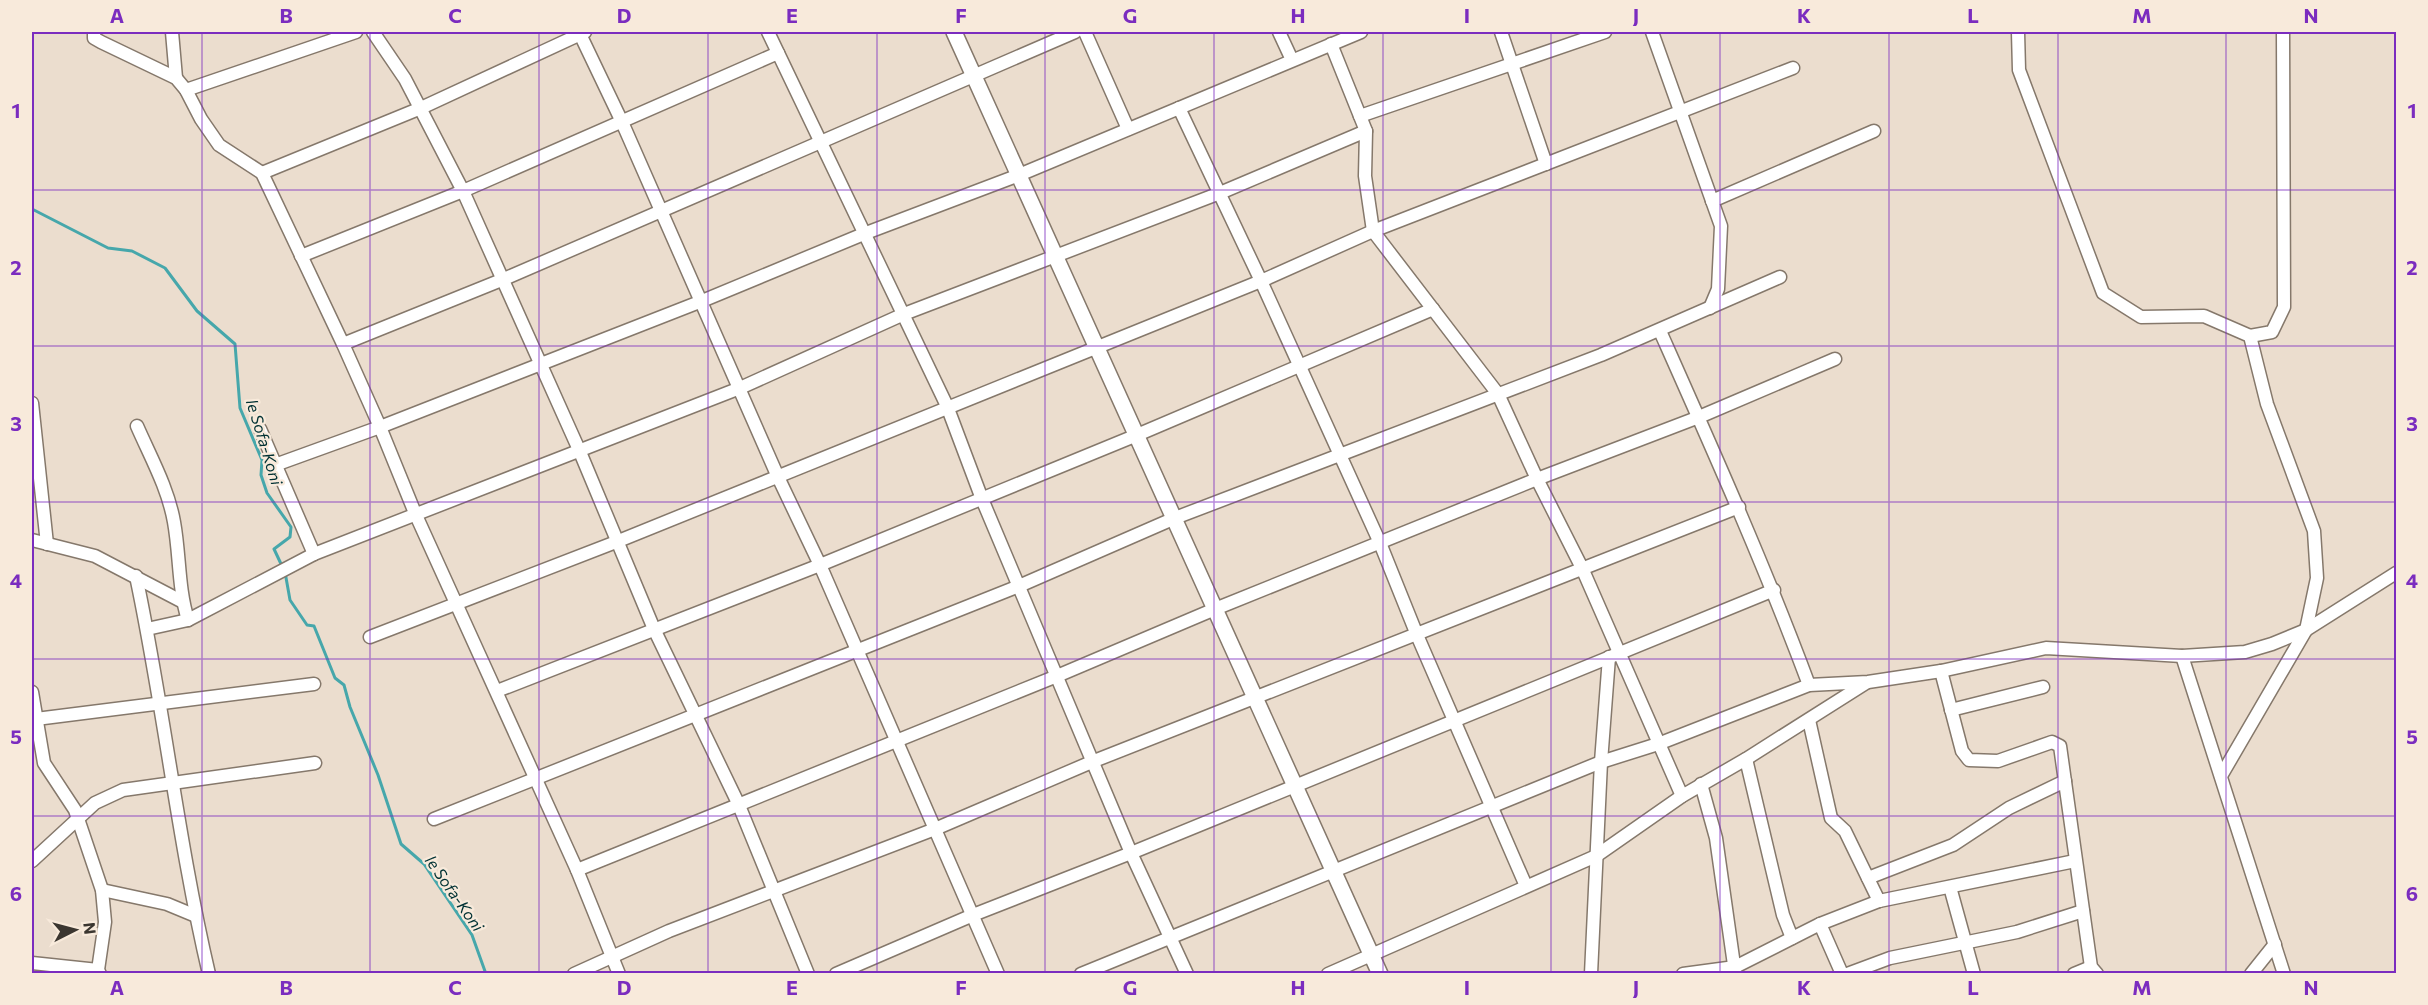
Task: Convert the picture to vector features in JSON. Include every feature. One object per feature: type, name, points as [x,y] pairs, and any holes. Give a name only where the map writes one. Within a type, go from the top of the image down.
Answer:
[{"type":"street","points":[[94,32],[94,38],[101,42],[176,78],[186,90],[201,119],[219,145],[262,173],[380,427],[415,513],[577,870],[619,974]]},
{"type":"street","points":[[172,32],[176,78]]},
{"type":"street","points":[[186,90],[356,32]]},
{"type":"street","points":[[373,32],[405,78],[421,108],[504,279],[654,629],[738,803],[808,974]]},
{"type":"street","points":[[262,173],[421,108],[582,32],[778,477],[820,565],[998,974]]},
{"type":"street","points":[[768,32],[947,406],[982,499],[1131,853],[1187,974]]},
{"type":"street","points":[[954,32],[1380,974]]},
{"type":"street","points":[[343,344],[504,279],[1075,32]]},
{"type":"street","points":[[1085,32],[1128,129]]},
{"type":"street","points":[[1279,32],[1292,60]]},
{"type":"street","points":[[275,465],[541,365],[866,233],[1019,175],[1361,32]]},
{"type":"street","points":[[1501,32],[1546,164]]},
{"type":"street","points":[[1360,116],[1605,32]]},
{"type":"street","points":[[1652,32],[1721,226],[1718,289],[1710,308]]},
{"type":"street","points":[[2018,32],[2019,70],[2103,293],[2141,317],[2204,316],[2250,336],[2272,332],[2284,307],[2283,32]]},
{"type":"street","points":[[1331,44],[1366,131],[1365,176],[1372,231],[1498,394],[1537,479],[1582,568],[1613,655],[1682,796]]},
{"type":"street","points":[[301,256],[463,191],[778,53]]},
{"type":"street","points":[[370,637],[616,542],[947,406],[1097,348],[1261,281],[1372,231],[1793,68]]},
{"type":"street","points":[[1179,108],[1261,281],[1380,543],[1417,635],[1526,886]]},
{"type":"street","points":[[147,629],[188,620],[314,554],[740,388],[904,314],[1220,193],[1366,131]]},
{"type":"street","points":[[1712,201],[1874,131]]},
{"type":"street","points":[[434,819],[857,652],[1019,586],[1174,519],[1660,331],[1780,277]]},
{"type":"street","points":[[497,691],[982,499],[1300,367],[1433,309]]},
{"type":"street","points":[[1660,331],[1739,507],[1809,685]]},
{"type":"street","points":[[2221,776],[2306,630],[2316,578],[2314,531],[2267,404],[2250,336]]},
{"type":"street","points":[[577,870],[1215,609],[1537,479],[1699,417],[1835,359]]},
{"type":"street","points":[[32,403],[47,544]]},
{"type":"street","points":[[137,426],[164,486],[174,522],[183,602],[188,620]]},
{"type":"street","points":[[260,429],[314,554]]},
{"type":"street","points":[[574,974],[669,931],[935,829],[1094,761],[1739,507]]},
{"type":"street","points":[[32,540],[95,556],[183,602]]},
{"type":"street","points":[[1081,974],[1601,762],[1658,744],[1809,685],[1868,682],[1941,671],[2046,648],[2182,656],[2245,652],[2306,630],[2397,573]]},
{"type":"street","points":[[136,576],[196,916],[209,974]]},
{"type":"street","points":[[836,974],[973,915],[1131,853],[1773,590]]},
{"type":"street","points":[[1591,974],[1601,762],[1613,655]]},
{"type":"street","points":[[2182,656],[2284,974]]},
{"type":"street","points":[[1941,671],[1962,751],[1969,760],[1998,761],[2052,742],[2060,746],[2075,861],[2094,970],[2074,974]]},
{"type":"street","points":[[1328,974],[1596,856],[1682,796],[1746,759],[1868,682]]},
{"type":"street","points":[[36,719],[314,684]]},
{"type":"street","points":[[1951,710],[2043,687]]},
{"type":"street","points":[[32,692],[44,764],[75,810],[102,890],[105,922],[99,971],[32,963]]},
{"type":"street","points":[[1809,720],[1831,818],[1845,831],[1879,901]]},
{"type":"street","points":[[1746,759],[1783,915],[1792,938]]},
{"type":"street","points":[[32,861],[95,803],[123,790],[315,763]]},
{"type":"street","points":[[1868,878],[1953,845],[2009,808],[2065,781]]},
{"type":"street","points":[[1701,784],[1716,838],[1735,970]]},
{"type":"street","points":[[1683,974],[1735,970],[1820,924],[1879,901],[2075,861]]},
{"type":"street","points":[[1950,887],[1974,974]]},
{"type":"street","points":[[102,890],[167,904],[196,916]]},
{"type":"street","points":[[1847,974],[1890,958],[2018,932],[2083,911]]},
{"type":"street","points":[[1820,924],[1842,974]]},
{"type":"street","points":[[2251,974],[2275,944]]},
{"type":"waterway","name":"le Sofa-Koni","points":[[32,209],[108,248],[132,251],[165,268],[197,311],[235,344],[240,408],[262,460],[261,475],[267,493],[291,527],[290,537],[274,549],[282,566]]},
{"type":"waterway","name":"le Sofa-Koni","points":[[285,572],[290,600],[307,625],[314,626],[335,678],[344,685],[401,844],[424,864],[472,935],[486,974]]}]
